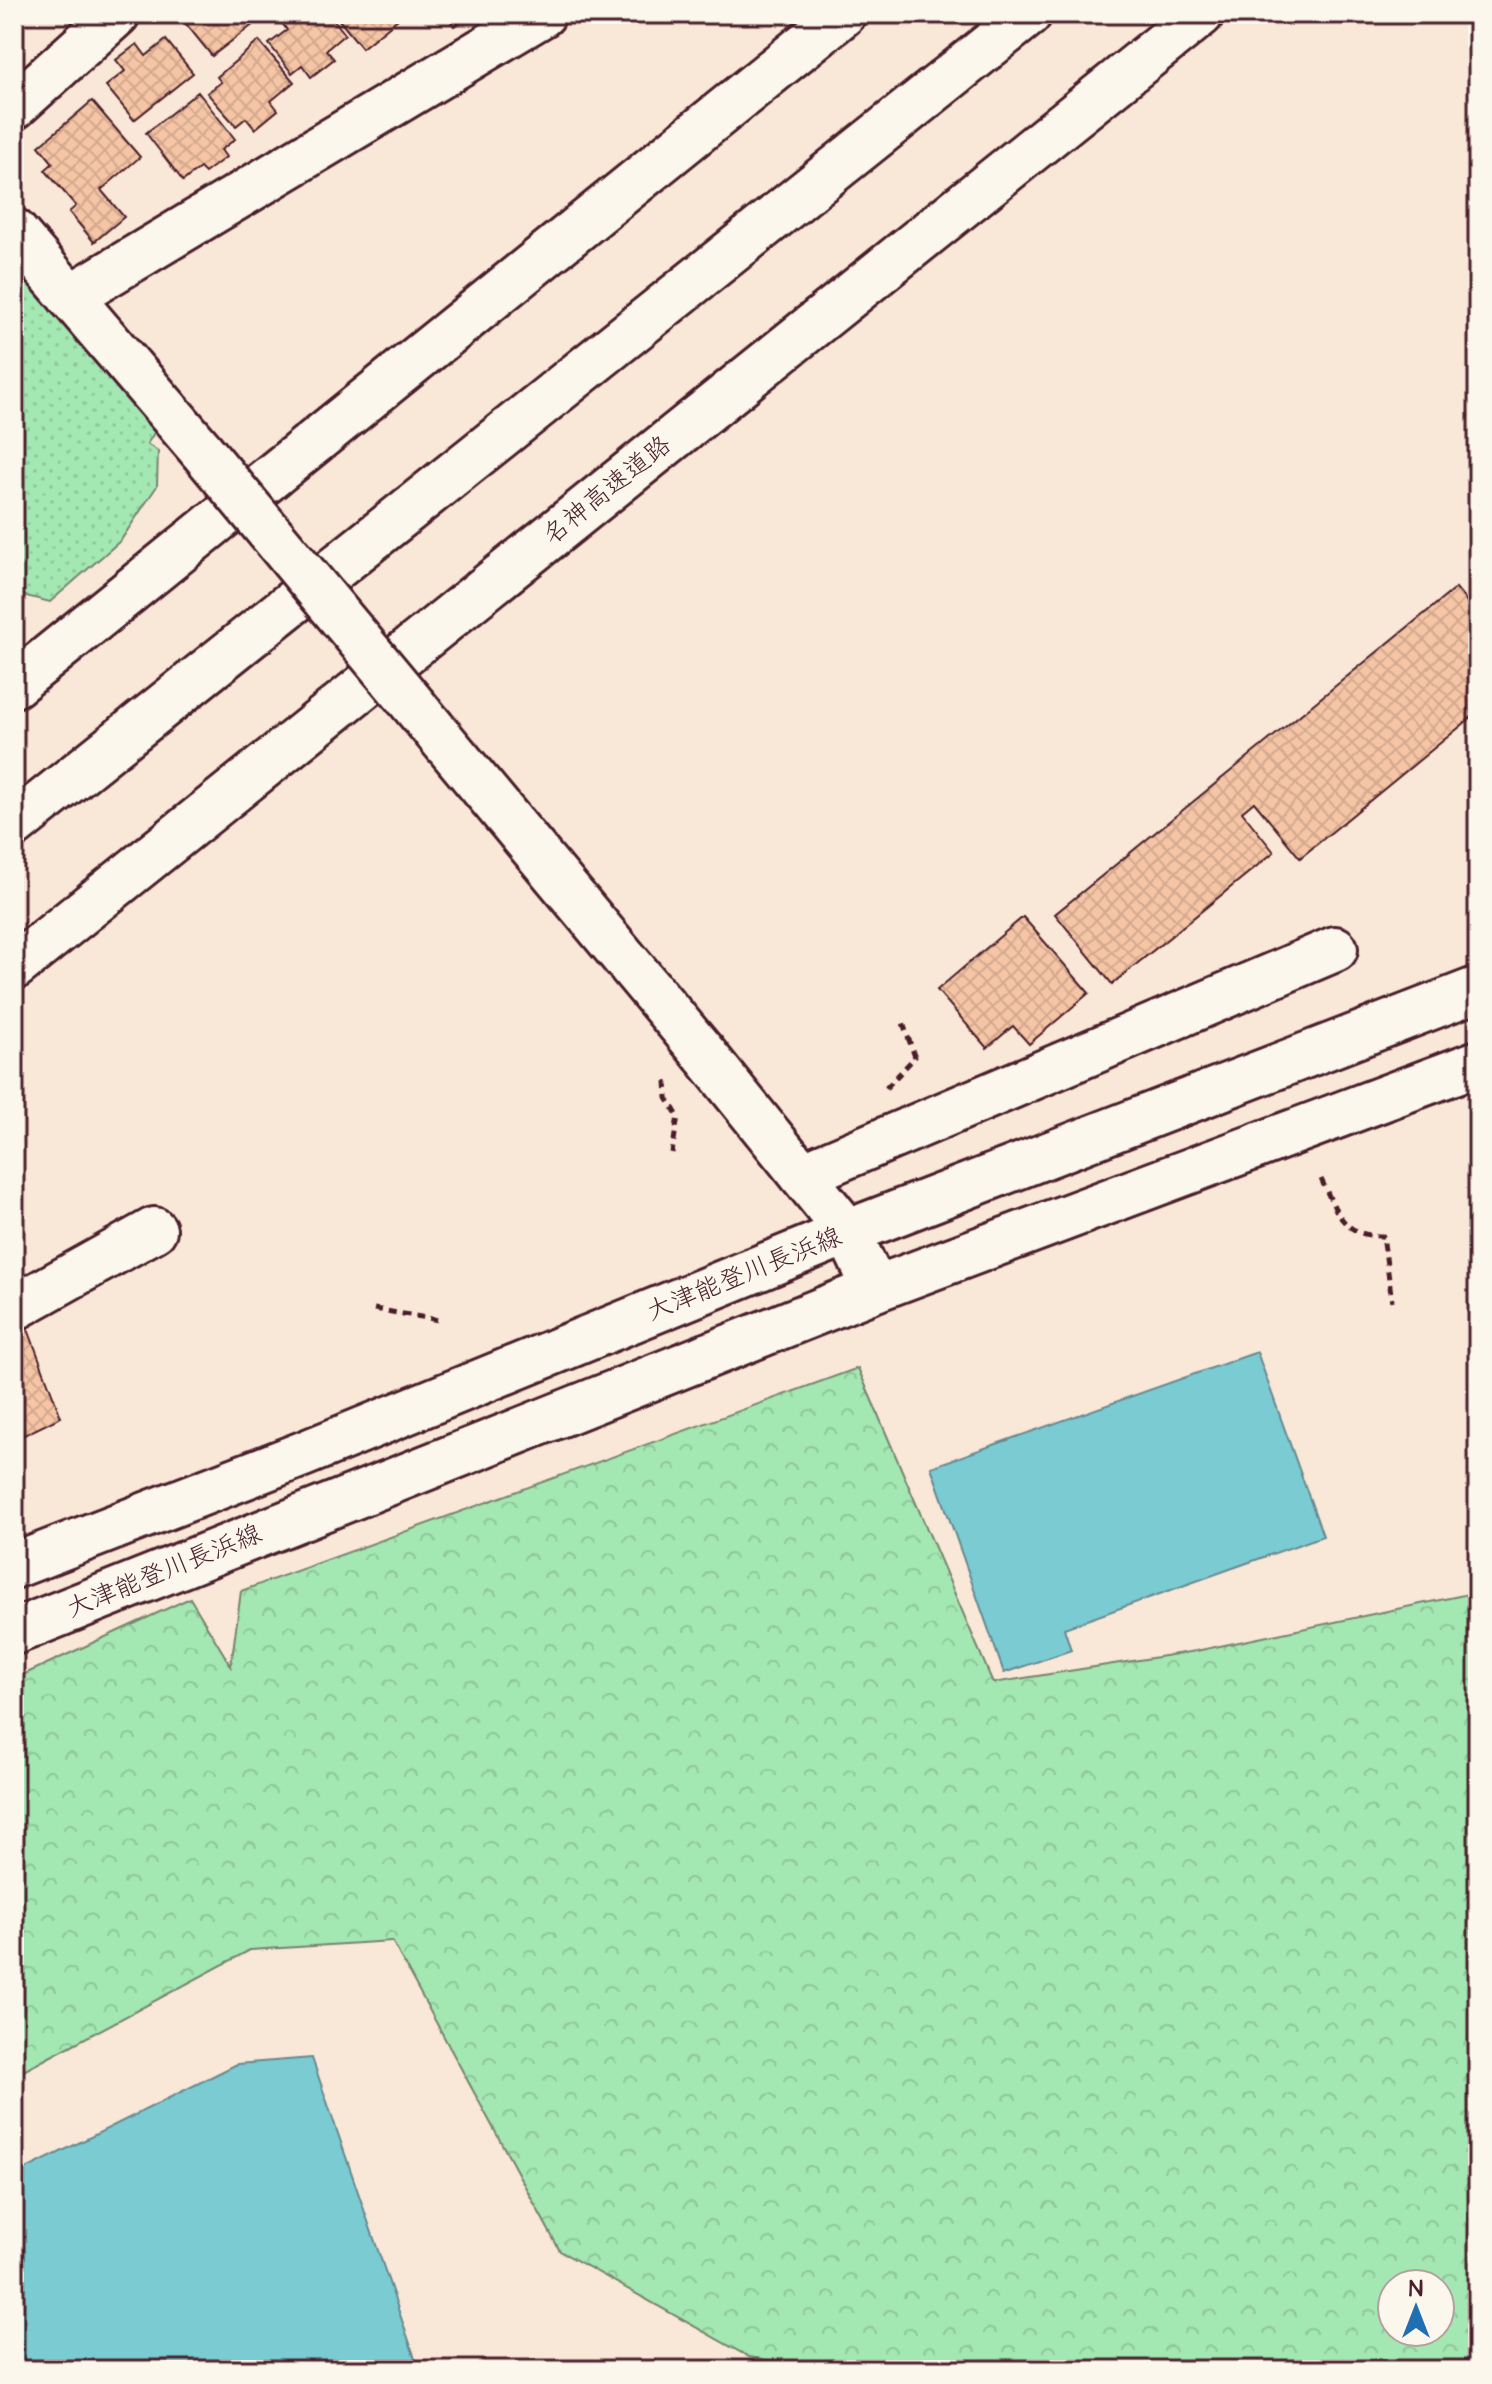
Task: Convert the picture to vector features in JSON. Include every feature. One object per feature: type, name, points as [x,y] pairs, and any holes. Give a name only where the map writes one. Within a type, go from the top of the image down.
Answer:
[{"type":"main road","points":[[14,107],[117,14]]},
{"type":"main road","points":[[70,297],[543,14]]},
{"type":"main road","points":[[14,685],[843,14]]},
{"type":"main road","points":[[14,825],[1029,14]]},
{"type":"main road","name":"名神高速道路","points":[[14,967],[1201,14]]},
{"type":"main road","points":[[14,231],[202,451],[685,1061],[802,1175],[848,1232],[875,1289]]},
{"type":"main road","points":[[802,1175],[1335,949]]},
{"type":"main road","name":"大津能登川長浜線","points":[[14,1566],[288,1460],[848,1232],[1478,989]]},
{"type":"main road","name":"大津能登川長浜線","points":[[14,1632],[875,1289],[1478,1063]]},
{"type":"main road","points":[[14,1308],[154,1230]]},
{"type":"path","points":[[672,1153],[678,1116],[667,1098],[685,1061]]},
{"type":"path","points":[[1321,1179],[1342,1221],[1361,1236],[1383,1236],[1392,1301]]},
{"type":"path","points":[[374,1309],[439,1320]]},
{"type":"green space","points":[[32,279],[156,430],[147,444],[158,451],[157,486],[121,540],[50,602],[14,593],[14,293]]},
{"type":"green space","points":[[858,1368],[993,1683],[1196,1651],[1478,1592],[1478,2370],[830,2370],[749,2357],[560,2251],[392,1941],[250,1950],[14,2076],[14,1679],[190,1598],[231,1666],[241,1591]]},
{"type":"water","points":[[1257,1352],[1323,1536],[1064,1628],[1071,1650],[1004,1673],[931,1467]]},
{"type":"water","points":[[312,2058],[419,2370],[14,2370],[14,2175],[237,2064]]},
{"type":"building","points":[[178,14],[248,14],[255,23],[212,56]]},
{"type":"building","points":[[293,14],[329,14],[345,34],[326,50],[334,59],[311,77],[302,65],[292,73],[269,44],[287,30],[282,23]]},
{"type":"building","points":[[334,14],[404,14],[362,48]]},
{"type":"building","points":[[446,14],[472,14],[454,26]]},
{"type":"building","points":[[166,40],[193,73],[134,120],[106,86],[125,71],[116,60],[137,44],[146,56]]},
{"type":"building","points":[[259,41],[294,82],[271,101],[278,110],[255,129],[246,118],[236,126],[207,93],[221,82],[217,77]]},
{"type":"building","points":[[198,92],[235,139],[221,150],[226,157],[205,173],[200,168],[183,181],[146,133]]},
{"type":"building","points":[[92,101],[140,157],[101,190],[124,217],[94,242],[69,212],[76,206],[45,170],[53,163],[39,146]]},
{"type":"building","points":[[1456,588],[1478,615],[1478,712],[1300,858],[1254,802],[1242,812],[1274,852],[1112,984],[1055,914]]},
{"type":"building","points":[[1023,917],[1089,993],[1029,1044],[1013,1026],[987,1048],[937,990]]},
{"type":"building","points":[[14,1292],[61,1417],[14,1440]]}]
